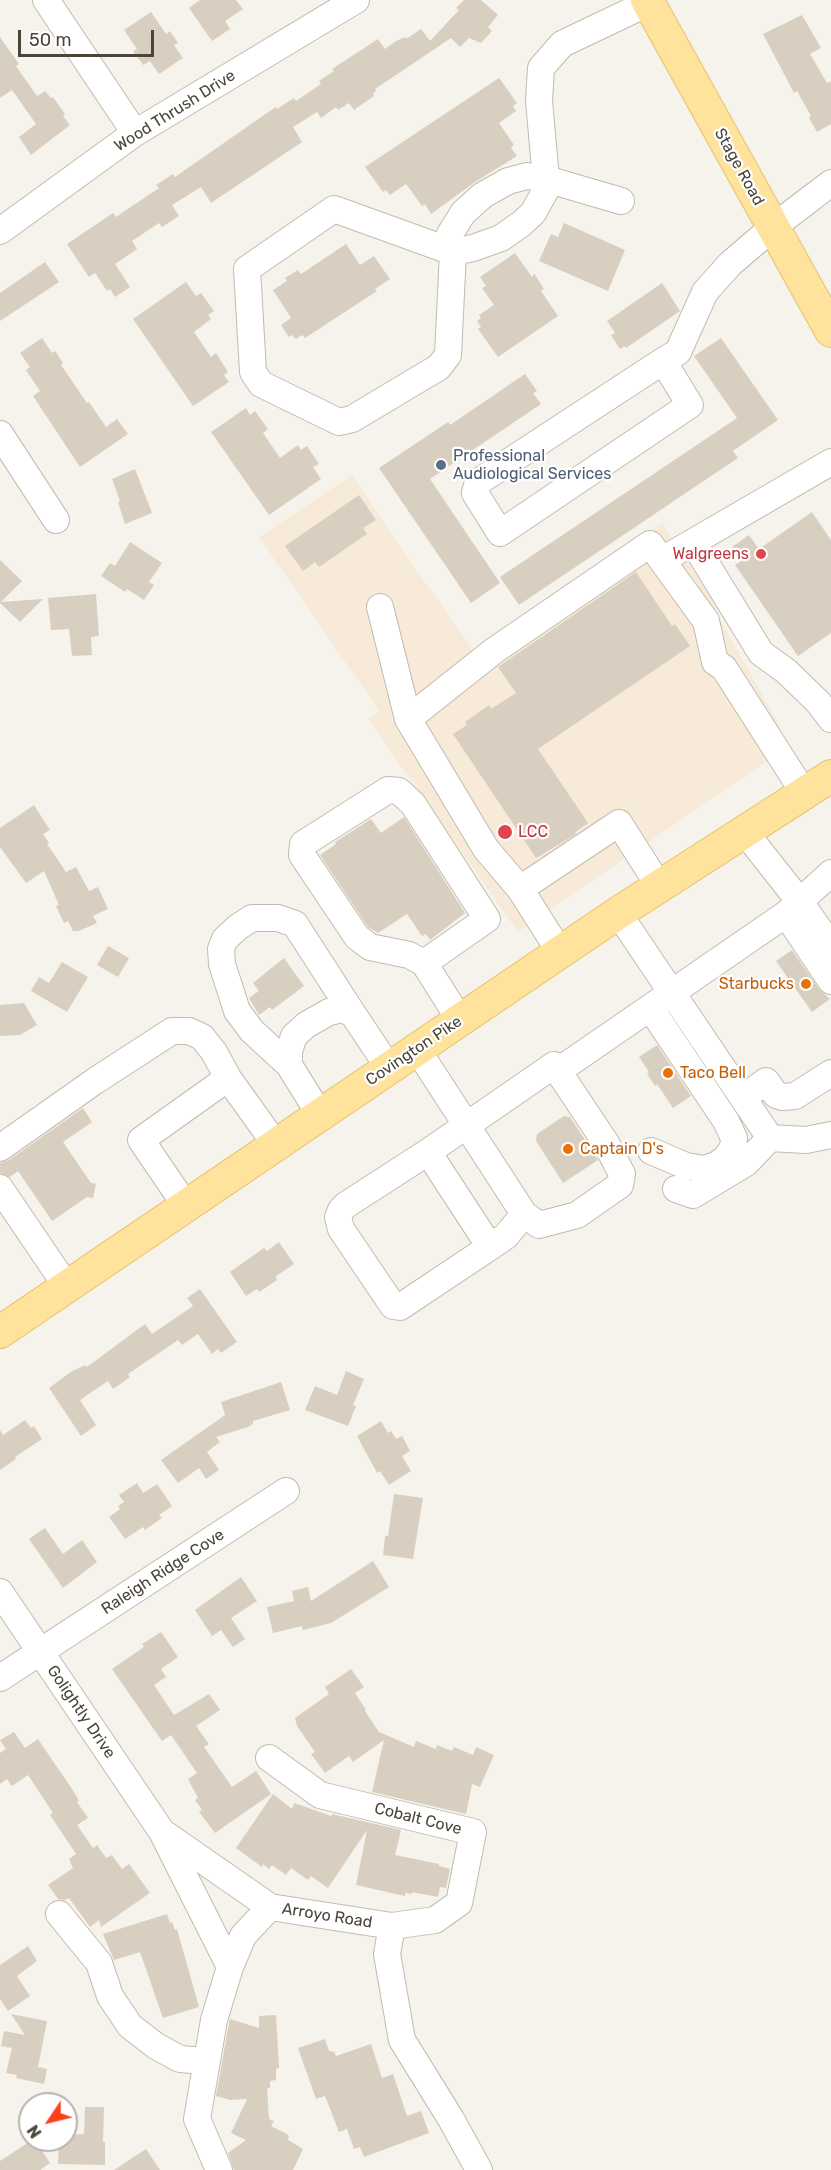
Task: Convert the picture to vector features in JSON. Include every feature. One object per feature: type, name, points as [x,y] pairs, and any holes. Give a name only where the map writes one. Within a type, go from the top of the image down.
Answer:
[{"type":"main road","name":"Stage Road","points":[[646,1],[831,331]]},
{"type":"main road","name":"Covington Pike","points":[[0,1332],[618,913],[831,776]]},
{"type":"street","points":[[46,0],[135,133]]},
{"type":"street","name":"Wood Thrush Drive","points":[[0,231],[135,133],[356,0]]},
{"type":"street","points":[[621,201],[546,179],[527,176],[508,181],[483,195],[463,213],[450,234],[453,252],[448,355],[439,367],[352,419],[339,423],[261,384],[253,372],[247,269],[334,209],[453,252],[501,238],[533,213],[547,188],[546,179],[539,101],[541,68],[562,44],[646,1]]},
{"type":"street","points":[[663,361],[690,405],[500,533],[475,493],[478,482],[663,361],[678,352],[705,292],[730,264],[772,228],[831,183]]},
{"type":"street","points":[[0,434],[56,520]]},
{"type":"street","points":[[662,560],[831,462]]},
{"type":"street","points":[[693,542],[760,653],[786,671],[818,702],[831,719]]},
{"type":"street","points":[[408,719],[495,650],[650,544],[706,621],[715,662],[724,668],[804,793]]},
{"type":"street","points":[[380,607],[408,719],[486,849],[520,889],[560,952]]},
{"type":"street","points":[[424,963],[487,919],[413,804],[399,791],[388,790],[303,844],[302,855],[357,938],[370,947],[409,955],[424,963],[460,1020]]},
{"type":"street","points":[[520,889],[619,823],[659,886]]},
{"type":"street","points":[[744,831],[793,908],[831,981]]},
{"type":"street","points":[[558,1071],[651,1009],[793,908],[831,873]]},
{"type":"street","points":[[793,908],[831,946]]},
{"type":"street","points":[[618,913],[770,1138]]},
{"type":"street","points":[[320,1115],[289,1065],[252,1031],[237,1011],[222,964],[221,949],[225,939],[252,918],[278,918],[296,924],[389,1068]]},
{"type":"street","points":[[289,1065],[289,1051],[294,1036],[306,1025],[329,1012],[342,1009],[352,1014]]},
{"type":"street","points":[[651,1009],[713,1100],[734,1138],[733,1148],[725,1159],[704,1169],[686,1166],[651,1151]]},
{"type":"street","points":[[0,1148],[95,1081],[172,1031],[189,1031],[202,1037],[276,1145]]},
{"type":"street","points":[[417,1049],[467,1126],[524,1214],[539,1225],[577,1215],[620,1185],[622,1174],[606,1143],[554,1065],[467,1126],[346,1204],[340,1210],[338,1217],[341,1229],[393,1306],[400,1307],[506,1236],[524,1214]]},
{"type":"street","points":[[742,1098],[787,1085],[831,1061]]},
{"type":"street","points":[[774,1089],[795,1096],[831,1073]]},
{"type":"street","points":[[186,1206],[141,1140],[228,1078]]},
{"type":"street","points":[[676,1189],[693,1195],[746,1163],[770,1138],[806,1140],[831,1135]]},
{"type":"street","points":[[428,1152],[490,1247]]},
{"type":"street","points":[[0,1188],[67,1287]]},
{"type":"street","name":"Raleigh Ridge Cove","points":[[0,1678],[286,1491]]},
{"type":"street","name":"Golightly Drive","points":[[0,1592],[162,1832]]},
{"type":"street","name":"Cobalt Cove","points":[[269,1758],[320,1795],[472,1832],[459,1903],[435,1920],[392,1926]]},
{"type":"street","points":[[162,1832],[230,1967]]},
{"type":"street","name":"Arroyo Road","points":[[162,1832],[270,1906],[392,1926],[387,1954],[402,2040],[451,2119],[479,2170]]},
{"type":"street","points":[[219,2170],[197,2118],[214,2019],[230,1967],[243,1936],[270,1906]]},
{"type":"street","points":[[59,1914],[99,1963],[110,1996],[130,2026],[156,2046],[180,2059],[206,2061]]},
{"type":"shaded area","points":[[352,475],[474,651],[662,523],[712,599],[717,614],[778,723],[782,739],[787,747],[518,932],[368,719],[379,711],[259,537]]},
{"type":"building","points":[[200,0],[236,0],[243,9],[225,21],[230,29],[212,41],[189,8]]},
{"type":"building","points":[[464,0],[481,0],[498,15],[488,27],[492,31],[481,43],[469,38],[460,47],[451,38],[375,89],[374,96],[354,110],[349,103],[338,110],[336,107],[321,118],[317,112],[293,127],[302,142],[211,203],[201,187],[172,205],[179,216],[162,227],[159,223],[132,241],[137,249],[115,264],[130,287],[115,297],[110,289],[107,291],[95,273],[89,277],[67,244],[113,213],[116,217],[159,188],[156,185],[173,174],[175,177],[276,107],[277,109],[294,98],[296,101],[321,84],[319,81],[334,71],[332,69],[378,39],[385,49],[421,29],[430,41],[459,10],[456,8]]},
{"type":"building","points":[[151,12],[166,34],[170,31],[178,43],[174,45],[183,58],[159,74],[150,61],[143,65],[133,51],[137,49],[124,30]]},
{"type":"building","points":[[802,15],[821,48],[810,54],[827,83],[831,82],[831,124],[817,132],[809,118],[811,116],[797,91],[794,93],[763,34]]},
{"type":"building","points":[[0,37],[19,64],[16,66],[37,96],[45,91],[51,98],[53,97],[70,125],[31,155],[19,137],[36,124],[12,90],[0,98]]},
{"type":"building","points":[[499,78],[517,103],[513,106],[516,111],[499,123],[514,145],[511,148],[517,156],[475,182],[431,214],[406,184],[390,195],[386,190],[383,192],[365,167]]},
{"type":"building","points":[[564,223],[625,250],[608,291],[539,261],[551,234],[558,237]]},
{"type":"building","points":[[346,244],[360,265],[374,256],[390,279],[375,289],[377,291],[305,338],[302,335],[296,339],[292,335],[289,337],[281,325],[291,318],[273,290],[287,281],[285,278],[298,270],[301,274]]},
{"type":"building","points":[[515,253],[532,277],[534,273],[544,289],[541,291],[558,316],[498,357],[478,329],[481,327],[477,321],[481,318],[479,315],[494,305],[482,288],[486,286],[480,277]]},
{"type":"building","points":[[45,262],[59,282],[0,321],[0,293]]},
{"type":"building","points":[[186,282],[196,296],[201,293],[214,311],[208,315],[211,319],[194,332],[211,357],[216,353],[228,372],[224,375],[229,382],[193,406],[133,319]]},
{"type":"building","points":[[662,283],[680,311],[626,348],[624,346],[620,349],[611,335],[615,333],[607,321]]},
{"type":"building","points":[[42,338],[52,353],[55,351],[63,363],[61,365],[106,427],[117,419],[128,434],[80,467],[33,396],[40,391],[26,370],[30,367],[20,353]]},
{"type":"building","points":[[721,338],[778,420],[733,451],[738,458],[519,605],[500,577],[737,418],[694,356]]},
{"type":"building","points":[[525,374],[537,391],[533,393],[541,404],[430,479],[500,583],[471,603],[379,468],[448,422],[450,425]]},
{"type":"building","points":[[246,408],[250,415],[255,411],[268,429],[263,433],[280,458],[298,445],[301,450],[307,446],[319,464],[313,467],[321,479],[269,515],[211,432]]},
{"type":"building","points":[[135,469],[152,513],[125,524],[112,479]]},
{"type":"building","points":[[359,495],[376,520],[363,528],[367,534],[319,567],[315,562],[303,571],[285,546]]},
{"type":"building","name":"Walgreens","points":[[812,512],[831,540],[831,633],[798,656],[735,565],[741,561],[732,547],[749,535],[759,549]]},
{"type":"building","points":[[130,542],[162,563],[149,582],[154,585],[144,600],[127,589],[125,592],[101,576],[110,563],[115,566]]},
{"type":"building","points":[[0,560],[22,581],[1,602],[43,599],[20,622],[0,603]]},
{"type":"building","points":[[636,572],[672,626],[675,624],[690,646],[538,749],[588,823],[575,832],[576,834],[536,858],[453,734],[467,725],[465,722],[489,705],[491,709],[516,693],[498,667]]},
{"type":"building","points":[[96,594],[99,636],[91,637],[92,655],[72,656],[69,629],[51,630],[48,598]]},
{"type":"building","points":[[34,805],[50,830],[43,834],[49,843],[47,844],[66,872],[76,867],[89,891],[98,887],[108,909],[93,916],[97,923],[79,931],[73,931],[68,921],[64,923],[44,871],[26,883],[0,847],[0,828]]},
{"type":"building","points":[[404,817],[465,913],[430,940],[426,934],[422,936],[407,914],[378,933],[368,927],[320,855],[336,844],[335,842],[371,819],[381,833]]},
{"type":"building","points":[[108,946],[129,958],[118,977],[97,965]]},
{"type":"building","name":"Starbucks","points":[[792,950],[819,989],[830,999],[812,1012],[776,961]]},
{"type":"building","points":[[284,958],[304,986],[272,1010],[270,1007],[259,1015],[249,998],[259,991],[253,983]]},
{"type":"building","points":[[62,962],[88,977],[67,1012],[31,991],[39,977],[49,983]]},
{"type":"building","points":[[24,1003],[37,1025],[20,1035],[0,1036],[0,1005]]},
{"type":"building","name":"Taco Bell","points":[[657,1045],[691,1096],[673,1108],[657,1084],[655,1086],[647,1074],[649,1072],[639,1057]]},
{"type":"building","points":[[83,1108],[92,1122],[63,1142],[91,1183],[96,1184],[93,1198],[87,1197],[52,1221],[18,1171],[10,1177],[0,1173],[0,1163],[9,1160]]},
{"type":"building","name":"Captain D's","points":[[564,1116],[570,1117],[598,1160],[563,1183],[536,1141],[537,1134]]},
{"type":"building","points":[[279,1242],[294,1264],[276,1276],[277,1280],[259,1292],[257,1289],[246,1296],[230,1272],[264,1248],[267,1251]]},
{"type":"building","points":[[200,1289],[237,1342],[221,1353],[218,1349],[212,1354],[198,1334],[182,1345],[178,1340],[128,1374],[130,1377],[113,1389],[108,1381],[80,1400],[96,1425],[81,1436],[49,1388],[72,1371],[86,1365],[87,1367],[145,1324],[152,1334],[193,1306],[187,1298]]},
{"type":"building","points":[[346,1371],[364,1379],[353,1405],[356,1406],[348,1426],[305,1410],[315,1386],[337,1395]]},
{"type":"building","points":[[281,1382],[290,1410],[253,1421],[253,1424],[248,1427],[216,1437],[220,1442],[207,1452],[219,1470],[206,1479],[199,1468],[178,1483],[161,1460],[225,1415],[221,1402]]},
{"type":"building","points":[[25,1420],[31,1428],[34,1426],[42,1439],[0,1470],[0,1430],[3,1435]]},
{"type":"building","points":[[381,1421],[388,1433],[391,1431],[396,1439],[402,1436],[410,1451],[402,1456],[411,1471],[389,1485],[380,1471],[377,1473],[357,1436]]},
{"type":"building","points":[[137,1483],[143,1493],[157,1484],[172,1506],[159,1515],[162,1518],[145,1530],[143,1527],[125,1539],[109,1517],[120,1509],[118,1506],[124,1502],[119,1495]]},
{"type":"building","points":[[394,1494],[423,1498],[413,1559],[383,1555]]},
{"type":"building","points":[[45,1528],[63,1554],[82,1540],[97,1562],[63,1588],[29,1539]]},
{"type":"building","points":[[373,1561],[389,1587],[331,1623],[303,1630],[302,1626],[273,1633],[267,1607],[294,1601],[292,1591],[308,1587],[311,1601]]},
{"type":"building","points":[[241,1577],[257,1601],[231,1618],[245,1639],[233,1647],[221,1630],[212,1636],[195,1610]]},
{"type":"building","points":[[161,1632],[178,1657],[161,1669],[166,1677],[154,1685],[174,1715],[209,1694],[220,1710],[196,1726],[209,1744],[204,1747],[232,1787],[256,1771],[271,1794],[215,1833],[199,1812],[202,1810],[195,1800],[198,1798],[188,1779],[197,1773],[171,1735],[162,1741],[112,1669],[144,1647],[142,1644]]},
{"type":"building","points":[[351,1669],[364,1687],[355,1693],[379,1732],[414,1747],[416,1741],[436,1749],[437,1745],[452,1751],[454,1747],[473,1755],[476,1747],[494,1755],[480,1787],[472,1784],[466,1814],[372,1792],[384,1740],[353,1762],[349,1756],[325,1773],[311,1754],[315,1752],[297,1726],[295,1718],[329,1694],[325,1687]]},
{"type":"building","points":[[14,1732],[25,1748],[38,1739],[74,1792],[79,1801],[77,1802],[88,1818],[77,1825],[93,1848],[97,1845],[106,1858],[112,1855],[122,1869],[129,1864],[150,1893],[101,1927],[99,1920],[90,1927],[69,1898],[58,1899],[48,1885],[73,1868],[69,1859],[76,1854],[50,1815],[53,1813],[28,1775],[12,1786],[7,1779],[0,1784],[0,1753],[6,1749],[0,1740]]},
{"type":"building","points":[[273,1794],[292,1809],[294,1803],[331,1816],[332,1814],[401,1830],[395,1855],[439,1864],[439,1866],[450,1869],[446,1888],[440,1887],[438,1897],[412,1892],[412,1894],[405,1893],[405,1896],[356,1885],[367,1830],[328,1888],[311,1876],[308,1880],[291,1868],[286,1875],[272,1865],[269,1869],[263,1864],[262,1867],[236,1848]]},
{"type":"building","points":[[167,1914],[170,1923],[172,1922],[175,1930],[177,1929],[199,2007],[163,2018],[140,1952],[114,1960],[103,1934]]},
{"type":"building","points":[[28,1946],[37,1961],[17,1976],[30,1996],[8,2011],[0,1999],[0,1965]]},
{"type":"building","points":[[11,2014],[47,2021],[38,2067],[47,2069],[44,2084],[16,2078],[17,2075],[6,2073],[12,2048],[1,2046],[4,2031],[25,2035]]},
{"type":"building","points":[[276,2015],[279,2068],[276,2069],[276,2080],[270,2081],[270,2088],[267,2088],[269,2119],[274,2121],[271,2126],[287,2134],[288,2140],[303,2149],[293,2170],[234,2170],[228,2153],[246,2140],[231,2133],[247,2099],[230,2100],[216,2096],[230,2019],[259,2028],[259,2016]]},
{"type":"building","points":[[325,2039],[329,2051],[334,2052],[336,2056],[371,2044],[382,2078],[393,2074],[407,2116],[421,2111],[429,2133],[364,2157],[360,2147],[354,2149],[347,2129],[339,2132],[325,2096],[316,2099],[298,2048]]},
{"type":"building","points":[[85,2107],[104,2107],[105,2165],[58,2164],[58,2152],[78,2152],[78,2134],[84,2134]]},
{"type":"building","points":[[18,2149],[18,2152],[43,2152],[50,2163],[40,2170],[0,2170],[0,2161]]},
{"type":"building","points":[[146,2149],[160,2170],[114,2170]]},
{"type":"place","name":"Professional Audiological Services","points":[[441,465]]},
{"type":"place","name":"Walgreens","points":[[761,554]]},
{"type":"place","name":"LCC","points":[[505,832]]},
{"type":"place","name":"Starbucks","points":[[806,984]]},
{"type":"place","name":"Taco Bell","points":[[668,1073]]},
{"type":"place","name":"Captain D's","points":[[568,1149]]}]
